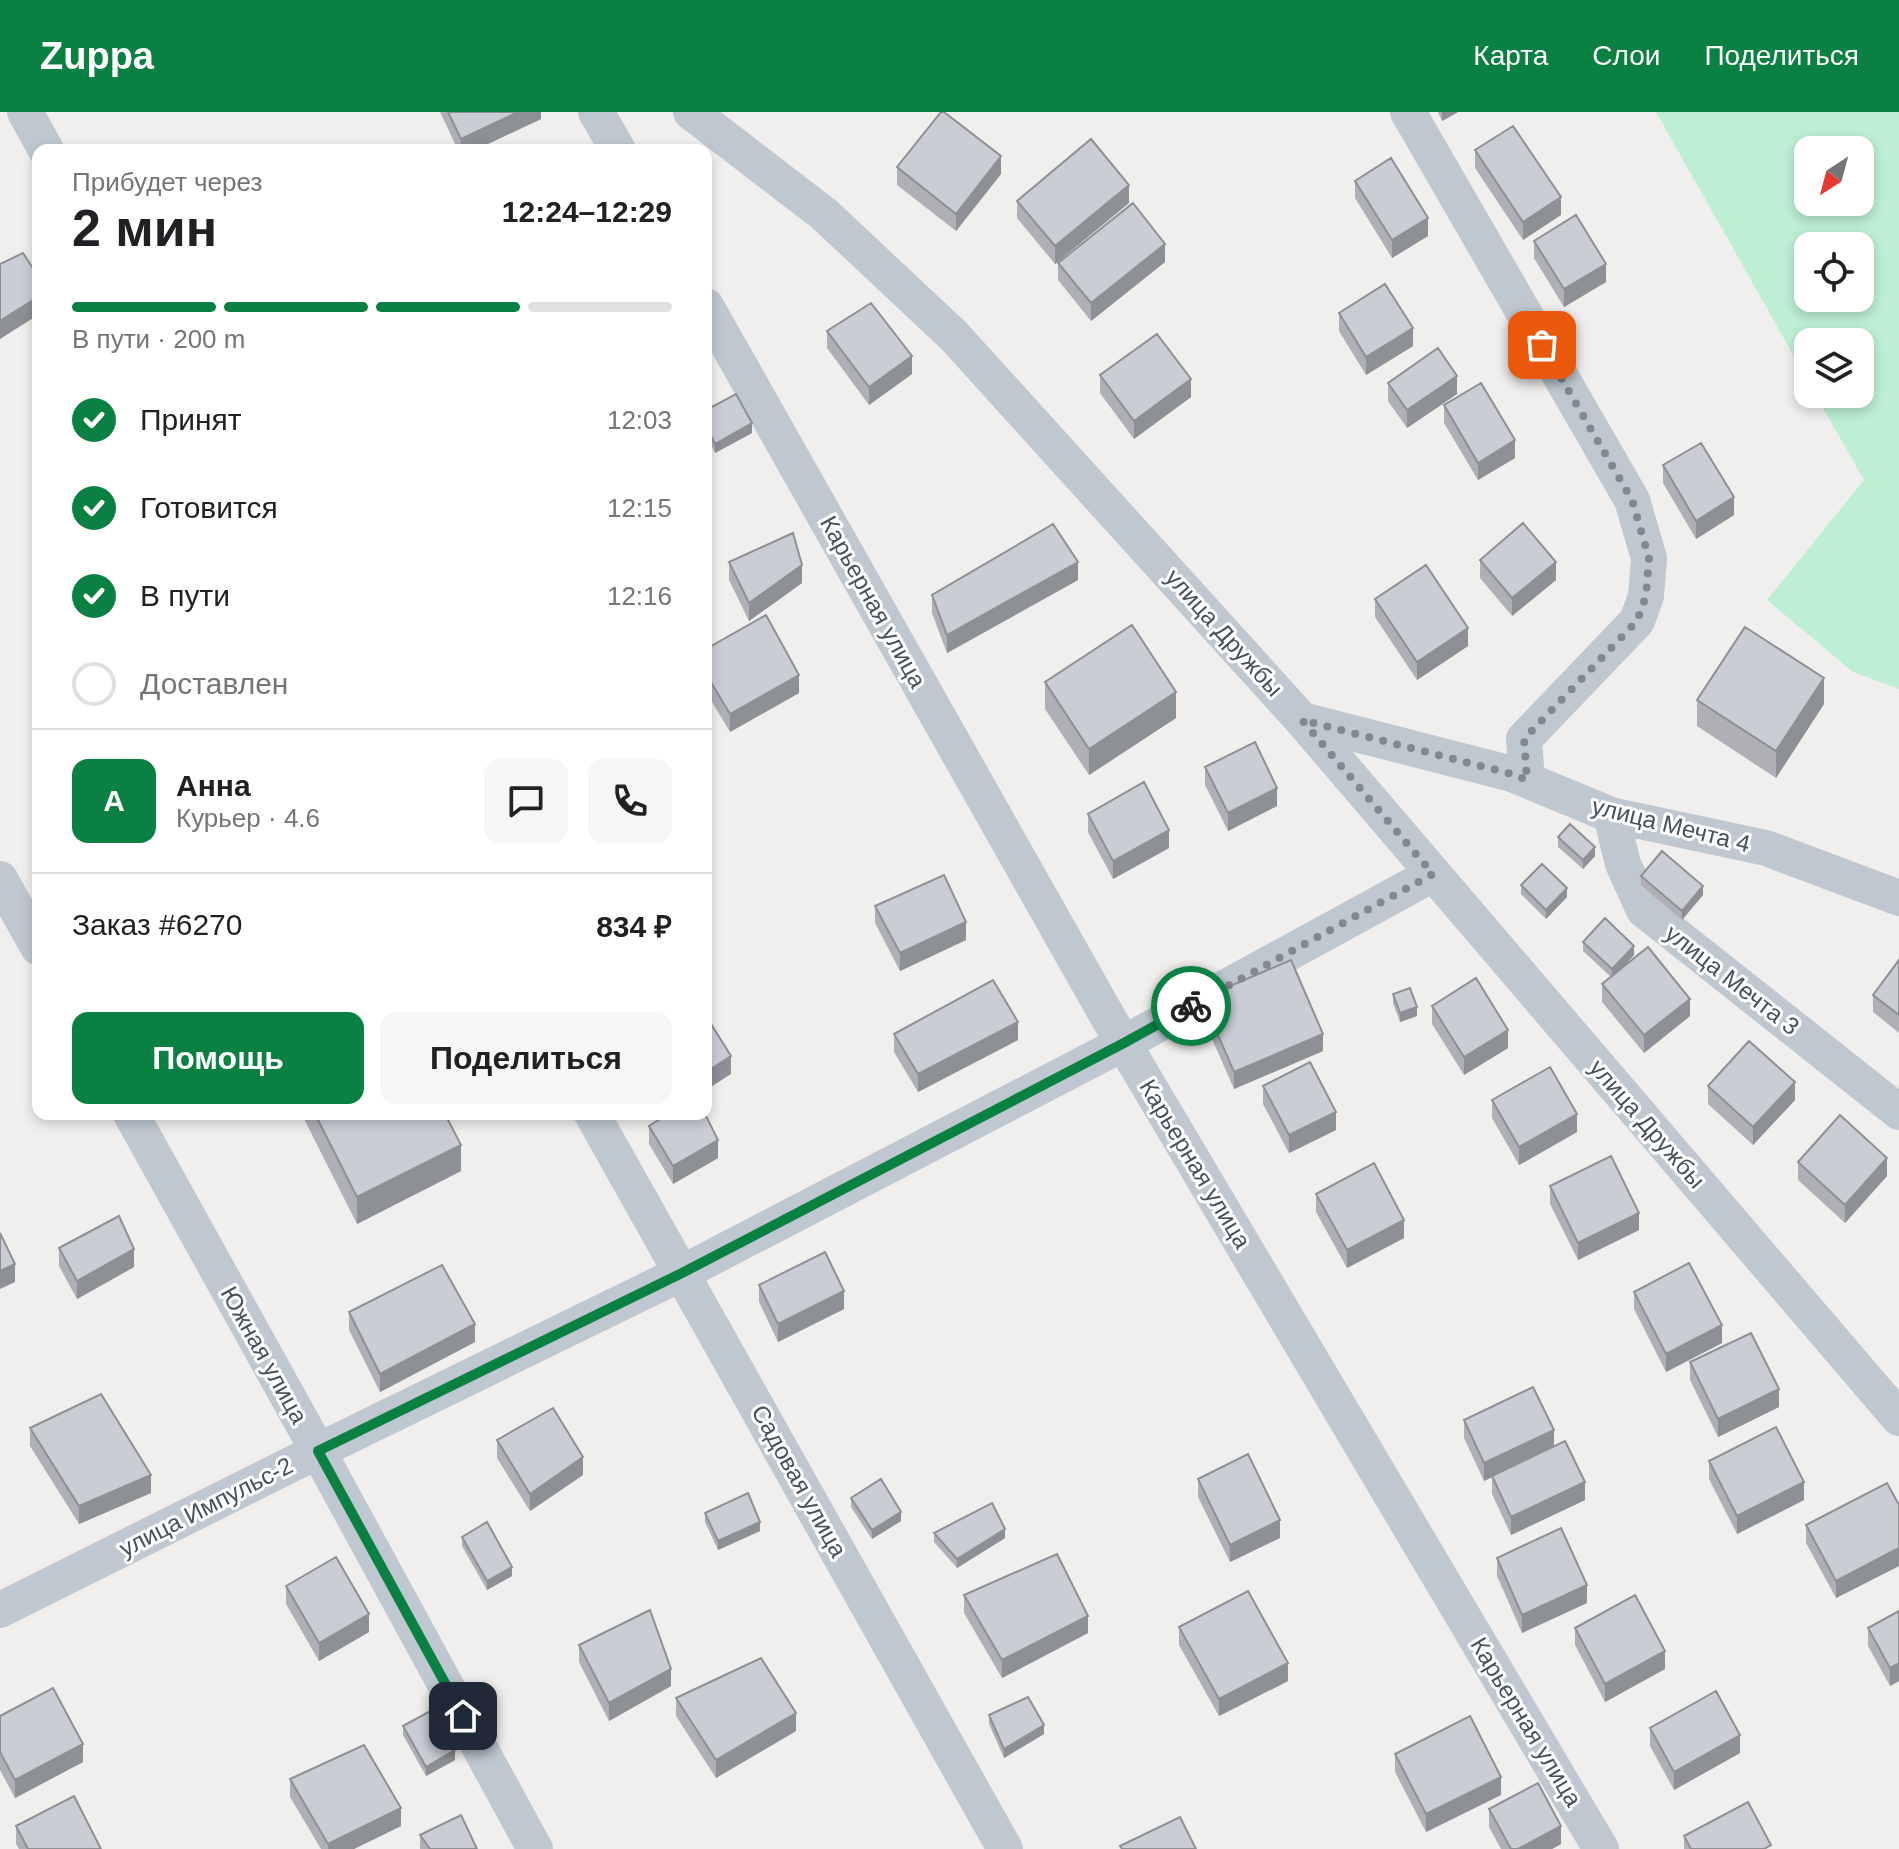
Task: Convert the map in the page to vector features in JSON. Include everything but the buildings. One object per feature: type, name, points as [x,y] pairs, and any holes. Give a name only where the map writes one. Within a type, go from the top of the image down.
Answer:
[{"type":"street","points":[[25,112],[43,144]]},
{"type":"street","points":[[596,112],[615,144]]},
{"type":"street","name":"улица Дружбы","points":[[691,112],[824,214],[954,336],[1302,720],[1899,1418]]},
{"type":"street","points":[[1408,112],[1632,500],[1649,558],[1646,596],[1637,621],[1524,739],[1527,780]]},
{"type":"street","name":"Карьерная улица","points":[[712,317],[1124,1043],[1601,1849]]},
{"type":"street","name":"улица Мечта 4","points":[[1302,720],[1512,774],[1611,815],[1766,848],[1899,898]]},
{"type":"street","name":"улица Мечта 3","points":[[1611,815],[1623,864],[1644,910],[1899,1112]]},
{"type":"street","name":"улица Импульс-2","points":[[0,1610],[682,1273],[1124,1043],[1433,874]]},
{"type":"street","points":[[0,879],[32,936]]},
{"type":"street","name":"Южная улица","points":[[134,1120],[535,1849]]},
{"type":"street","name":"Садовая улица","points":[[595,1120],[1005,1849]]},
{"type":"green space","points":[[1656,112],[1899,112],[1899,689],[1853,672],[1767,600],[1864,480],[1823,408],[1874,408],[1874,328],[1794,328],[1794,356]]},
{"type":"way so far","points":[[1191,1006],[1433,874],[1302,720],[1527,780],[1524,739],[1637,621],[1646,596],[1649,558],[1632,500],[1542,345]]},
{"type":"route","points":[[463,1716],[318,1451],[682,1273],[1191,1006]]}]
